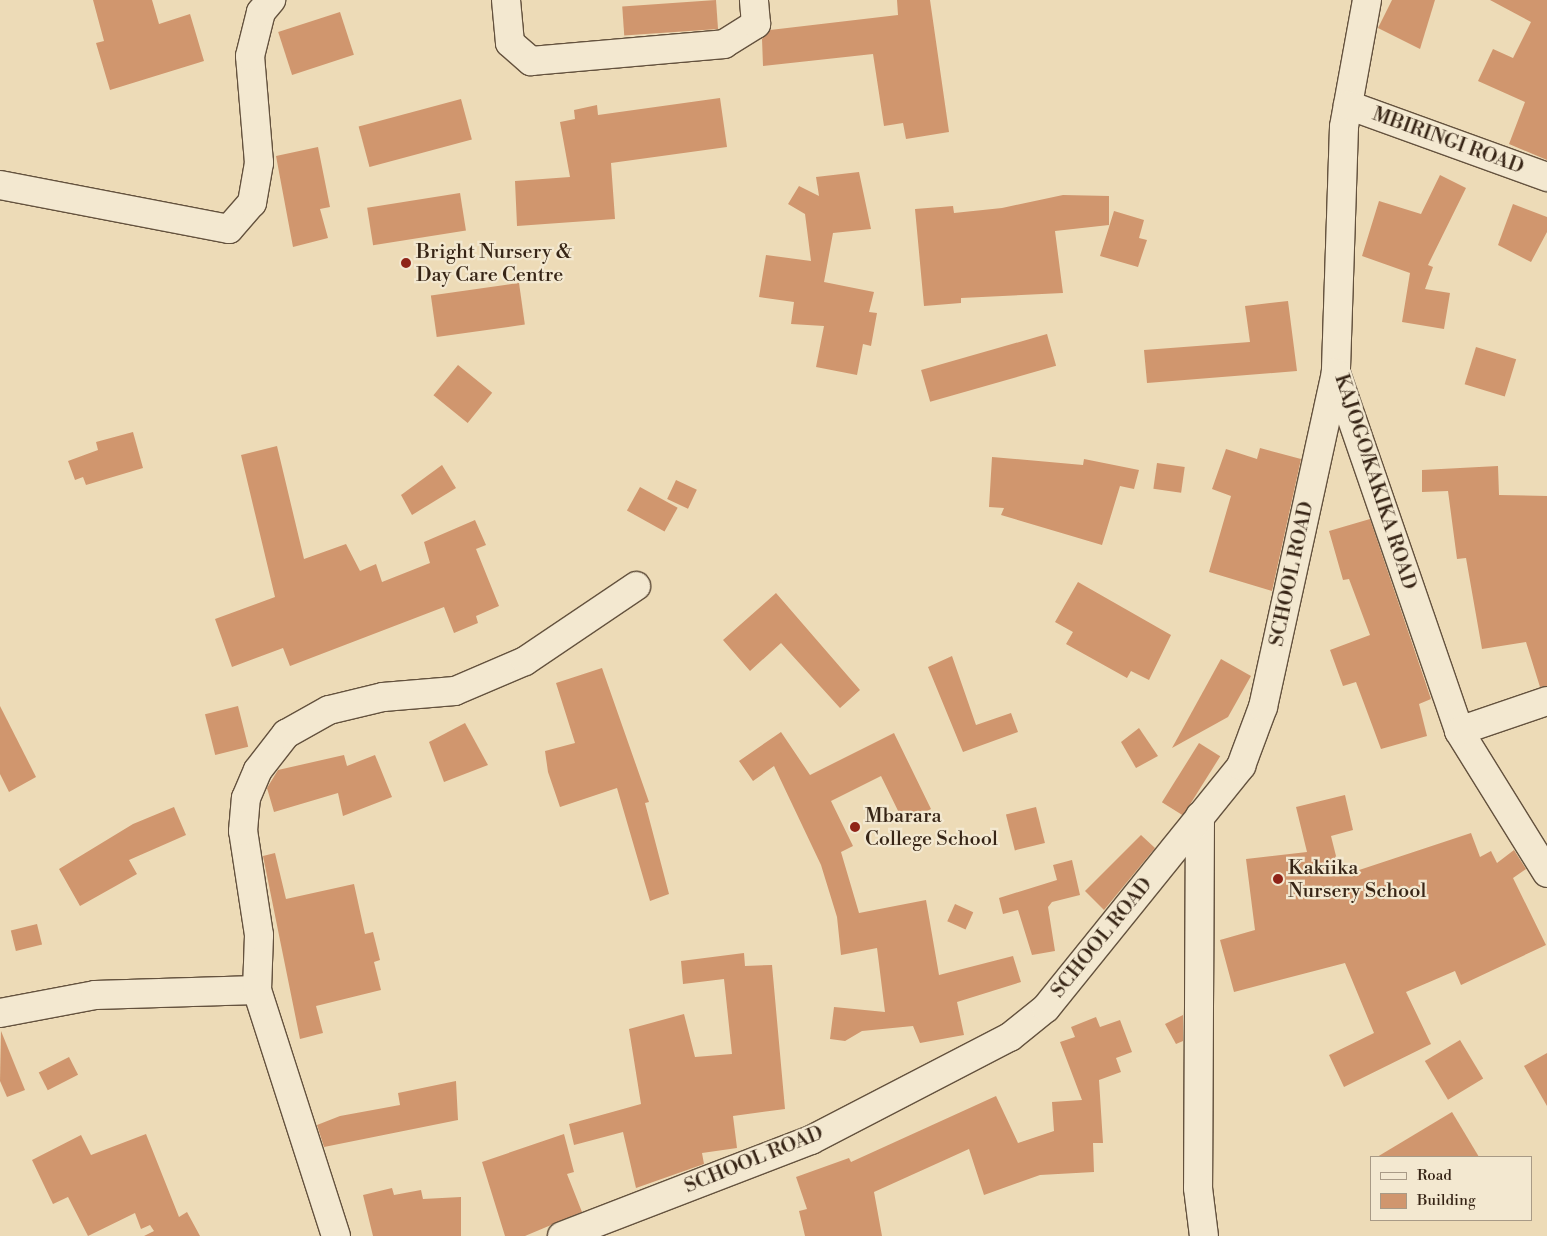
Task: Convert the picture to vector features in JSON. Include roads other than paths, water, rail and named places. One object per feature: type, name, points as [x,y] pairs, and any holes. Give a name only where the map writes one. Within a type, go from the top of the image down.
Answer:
[{"type":"street","points":[[0,186],[229,229],[252,203],[259,163],[250,56],[261,12],[271,0]]},
{"type":"street","points":[[506,0],[510,43],[531,62],[724,44],[756,24],[754,0]]},
{"type":"street","name":"KAJOGO/KAKIKA ROAD","points":[[1367,0],[1348,105],[1336,373],[1459,731],[1547,873]]},
{"type":"street","name":"MBIRINGI ROAD","points":[[1348,105],[1547,177]]},
{"type":"street","name":"SCHOOL ROAD","points":[[562,1236],[811,1140],[1010,1036],[1046,1008],[1240,766],[1263,707],[1336,373]]},
{"type":"street","points":[[336,1236],[257,990],[259,934],[243,831],[246,798],[258,770],[286,734],[329,710],[382,697],[455,691],[526,661],[636,586]]},
{"type":"street","points":[[1459,731],[1547,701]]},
{"type":"street","points":[[1200,816],[1198,1188],[1204,1236]]},
{"type":"street","points":[[0,1013],[95,995],[257,990]]},
{"type":"place","name":"Bright Nursery & Day Care Centre","points":[[406,263]]},
{"type":"place","name":"Mbarara College School","points":[[855,827]]},
{"type":"place","name":"Kakiika Nursery School","points":[[1278,879]]}]
